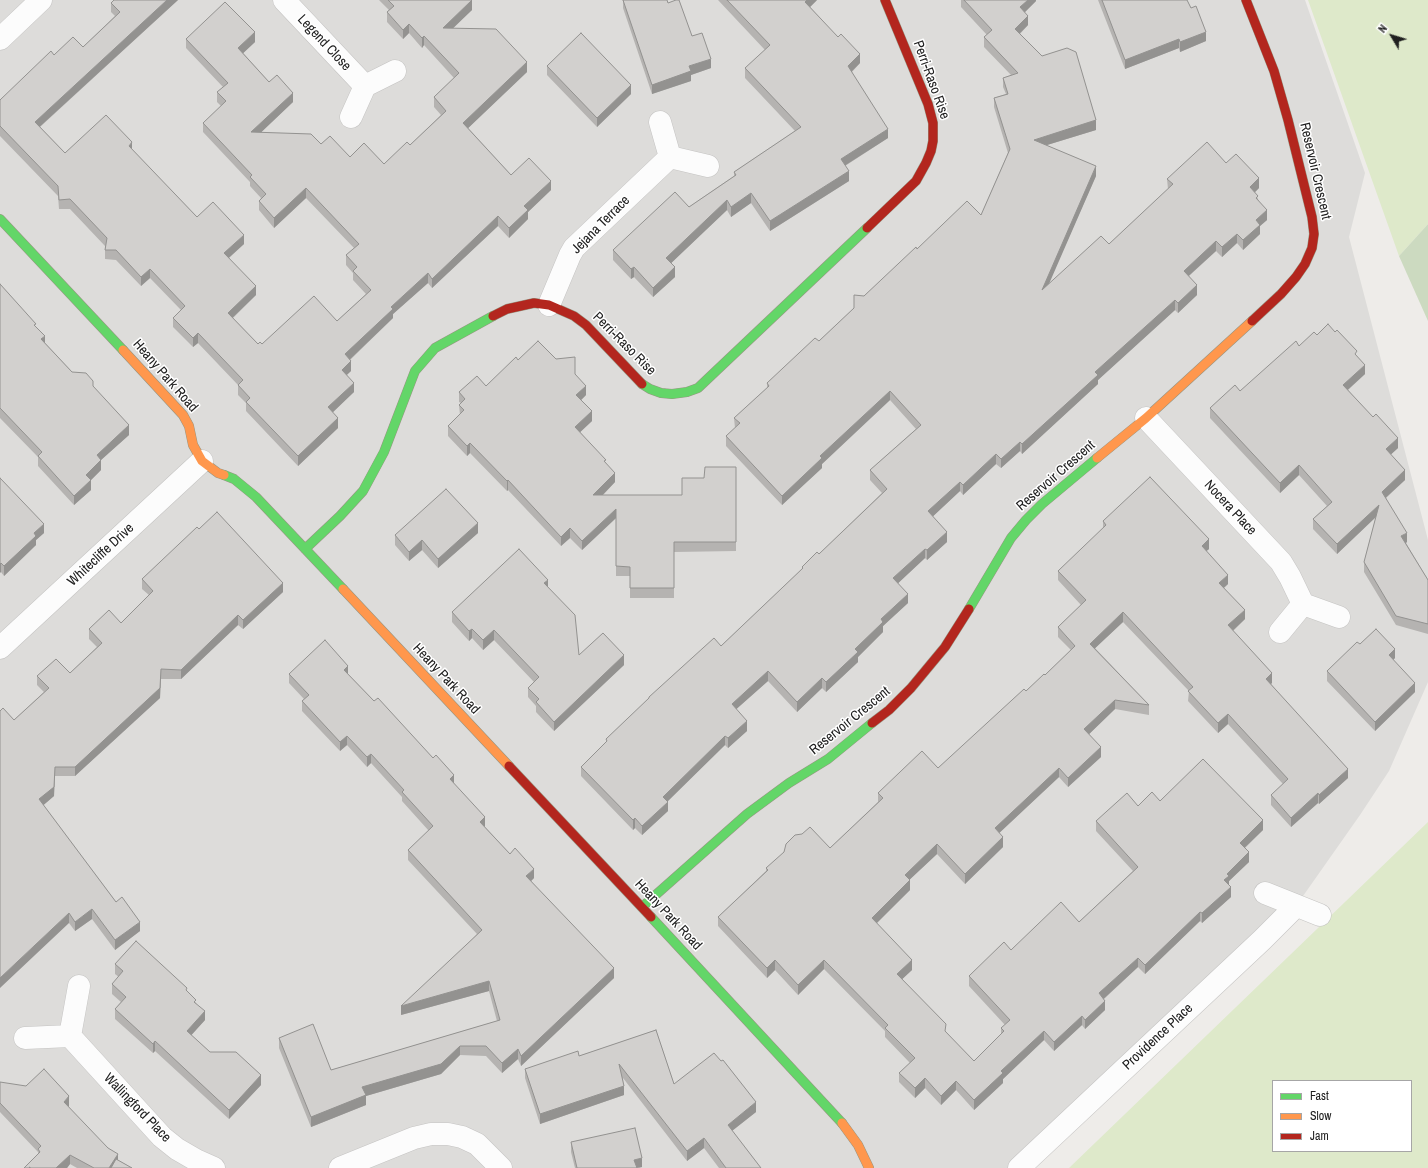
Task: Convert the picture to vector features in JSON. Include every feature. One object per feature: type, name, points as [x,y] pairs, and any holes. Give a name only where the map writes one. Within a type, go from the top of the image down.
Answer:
[{"type":"street","points":[[0,39],[42,0]]},
{"type":"street","name":"Legend Close","points":[[284,0],[365,86]]},
{"type":"street","name":"Perri-Raso Rise","points":[[304,549],[340,516],[364,491],[384,452],[408,384],[419,366],[435,348],[507,309],[534,304],[549,305],[574,316],[586,325],[639,382],[650,389],[661,393],[672,394],[686,392],[698,388],[706,381],[906,191],[916,181],[926,163],[933,141],[933,123],[928,104],[885,0]]},
{"type":"street","name":"Reservoir Crescent","points":[[642,907],[747,814],[789,783],[828,759],[889,710],[906,694],[945,647],[1011,538],[1026,520],[1042,504],[1146,418],[1281,294],[1305,264],[1312,248],[1314,234],[1312,217],[1288,120],[1274,71],[1246,0]]},
{"type":"street","points":[[351,117],[365,86],[395,71]]},
{"type":"street","points":[[660,122],[670,157],[708,166]]},
{"type":"street","name":"Jejana Terrace","points":[[549,305],[574,248],[670,157]]},
{"type":"street","name":"Heany Park Road","points":[[0,219],[173,403],[183,415],[189,426],[193,445],[202,461],[218,473],[234,479],[256,496],[304,549],[642,907],[843,1124],[858,1145],[869,1168]]},
{"type":"street","name":"Nocera Place","points":[[1146,418],[1280,562],[1290,577],[1303,604]]},
{"type":"street","name":"Whitecliffe Drive","points":[[0,648],[202,461]]},
{"type":"street","points":[[1280,632],[1303,604],[1339,617]]},
{"type":"street","points":[[1265,893],[1320,915]]},
{"type":"street","name":"Providence Place","points":[[1019,1168],[1256,946],[1296,906]]},
{"type":"street","points":[[25,1038],[70,1036],[79,986]]},
{"type":"street","name":"Wallingford Place","points":[[70,1036],[162,1137],[177,1149],[214,1168]]},
{"type":"street","points":[[340,1168],[414,1138],[430,1134],[448,1134],[462,1137],[477,1144],[501,1168]]},
{"type":"shaded area","points":[[0,0],[1305,0],[1365,173],[1349,237],[1428,540],[1428,682],[1389,771],[1296,906],[1019,1168],[0,1168]]},
{"type":"green space","points":[[1308,0],[1428,0],[1428,224],[1399,256]]},
{"type":"green space","points":[[1428,224],[1428,321],[1399,256]]},
{"type":"green space","points":[[1428,822],[1428,1168],[1069,1168]]},
{"type":"building","points":[[114,0],[167,0],[35,122],[65,153],[106,115],[132,142],[129,146],[197,217],[213,202],[244,235],[224,253],[256,286],[228,313],[258,344],[260,342],[262,344],[314,296],[337,321],[371,290],[353,271],[357,267],[346,255],[359,244],[306,188],[274,218],[259,201],[266,194],[250,177],[252,175],[203,123],[226,101],[217,92],[228,83],[186,39],[225,2],[255,32],[238,48],[269,82],[277,75],[293,93],[251,132],[311,134],[321,144],[330,136],[350,157],[364,143],[384,164],[407,142],[410,145],[446,111],[434,97],[459,73],[424,36],[422,38],[409,24],[403,30],[387,12],[394,6],[388,0],[472,0],[443,28],[496,29],[527,62],[463,123],[511,175],[529,158],[551,181],[524,206],[528,210],[509,228],[498,216],[432,279],[428,273],[391,307],[393,309],[345,354],[351,361],[342,370],[354,383],[328,407],[338,418],[298,456],[246,402],[250,398],[238,385],[243,380],[198,333],[193,338],[173,318],[185,306],[150,269],[141,277],[116,250],[105,250],[107,238],[70,199],[59,200],[58,186],[0,126],[0,100],[51,51],[54,55],[73,37],[83,47],[120,12],[111,3]]},
{"type":"building","points":[[623,0],[667,0],[668,3],[679,0],[692,36],[702,33],[711,59],[689,66],[691,71],[652,85]]},
{"type":"building","points":[[727,0],[807,0],[805,2],[838,37],[841,34],[860,54],[848,66],[888,129],[841,159],[849,171],[770,221],[751,193],[731,207],[727,200],[666,258],[675,267],[653,288],[634,267],[631,269],[613,250],[675,192],[689,207],[736,175],[734,172],[801,127],[745,68],[770,45]]},
{"type":"building","points":[[964,0],[1028,0],[1020,7],[1028,16],[1015,29],[1042,56],[1067,48],[1076,52],[1096,120],[1034,140],[1096,166],[1042,290],[1101,236],[1109,244],[1173,184],[1167,179],[1207,142],[1226,163],[1236,154],[1259,178],[1250,187],[1258,196],[1256,198],[1267,210],[1256,220],[1260,225],[1243,240],[1237,234],[1222,247],[1216,241],[1184,271],[1197,285],[1178,303],[1175,300],[1095,372],[1098,375],[1022,444],[1020,442],[1001,459],[996,454],[963,485],[960,482],[928,511],[947,532],[927,550],[925,549],[893,578],[908,594],[881,619],[883,622],[855,649],[858,652],[826,682],[822,678],[797,702],[768,671],[732,704],[747,721],[728,738],[725,736],[663,797],[668,802],[642,826],[635,818],[633,820],[581,767],[607,741],[606,739],[649,697],[714,638],[721,646],[803,568],[802,567],[817,552],[819,554],[887,489],[870,470],[921,425],[890,391],[820,456],[822,458],[782,496],[726,436],[740,423],[734,418],[769,386],[767,383],[815,338],[819,341],[854,308],[854,295],[864,296],[916,247],[917,249],[967,201],[981,215],[1010,149],[994,98],[1008,94],[1003,78],[1018,73],[984,37],[992,30]]},
{"type":"building","points":[[1102,0],[1187,0],[1191,8],[1196,6],[1206,32],[1180,42],[1179,39],[1125,60]]},
{"type":"building","points":[[581,33],[631,85],[597,118],[547,66]]},
{"type":"building","points":[[0,284],[45,336],[41,339],[72,372],[86,373],[93,381],[93,386],[129,425],[97,455],[101,460],[86,475],[91,480],[74,496],[38,456],[42,452],[0,408]]},
{"type":"building","points":[[1328,324],[1335,332],[1337,330],[1357,351],[1355,354],[1365,365],[1343,385],[1373,417],[1376,414],[1398,438],[1386,449],[1405,470],[1382,492],[1407,533],[1401,536],[1428,580],[1428,624],[1396,616],[1364,562],[1379,505],[1337,544],[1313,519],[1332,502],[1299,465],[1280,483],[1210,408],[1235,385],[1240,391],[1296,341],[1299,346],[1314,332],[1317,335]]},
{"type":"building","points":[[538,341],[556,359],[575,357],[575,374],[586,386],[576,395],[592,411],[575,427],[606,460],[604,461],[615,473],[593,495],[682,495],[682,478],[704,478],[705,467],[736,467],[736,542],[674,542],[674,588],[630,588],[630,567],[616,566],[616,509],[582,541],[570,528],[561,537],[508,480],[507,481],[470,443],[467,446],[448,426],[464,410],[459,405],[465,399],[459,392],[477,376],[486,386],[516,357],[518,360]]},
{"type":"building","points":[[1150,477],[1209,539],[1202,546],[1228,575],[1219,583],[1245,610],[1228,625],[1272,673],[1266,679],[1348,769],[1319,795],[1318,793],[1291,818],[1271,795],[1288,779],[1228,714],[1218,723],[1188,691],[1193,687],[1123,612],[1090,644],[1149,705],[1115,700],[1084,729],[1101,747],[1068,778],[1059,768],[995,828],[1003,837],[965,874],[937,844],[905,875],[910,880],[872,918],[912,960],[897,974],[946,1024],[945,1031],[974,1061],[1004,1031],[1001,1028],[1010,1020],[969,976],[1004,942],[1011,950],[1061,902],[1079,922],[1138,867],[1096,821],[1127,793],[1138,806],[1152,792],[1160,801],[1203,759],[1263,820],[1240,843],[1249,852],[1227,874],[1229,876],[1224,880],[1231,887],[1202,913],[1200,912],[1145,965],[1138,958],[1099,993],[1105,1001],[1085,1020],[1082,1016],[1054,1042],[1044,1031],[1001,1071],[1003,1073],[974,1100],[956,1081],[941,1096],[925,1078],[915,1088],[899,1073],[915,1058],[885,1028],[888,1025],[824,960],[798,985],[775,960],[767,968],[718,917],[768,870],[766,868],[784,852],[786,844],[795,835],[802,834],[810,827],[830,848],[883,798],[878,793],[922,751],[938,768],[1024,689],[1026,691],[1044,674],[1045,675],[1075,646],[1058,627],[1086,600],[1058,571],[1106,525],[1103,521]]},
{"type":"building","points":[[0,478],[44,524],[34,533],[36,536],[4,566],[1,563],[0,564]]},
{"type":"building","points":[[446,489],[478,523],[438,559],[422,540],[409,552],[395,535]]},
{"type":"building","points":[[217,512],[283,583],[243,620],[238,615],[181,670],[161,669],[160,688],[75,767],[55,767],[54,787],[39,799],[116,902],[122,897],[140,922],[115,940],[92,909],[75,922],[69,913],[0,978],[0,711],[3,708],[14,720],[49,688],[37,676],[56,659],[70,673],[102,643],[89,629],[109,610],[121,623],[153,591],[142,579],[197,527],[199,529]]},
{"type":"building","points":[[519,549],[548,580],[544,583],[575,615],[579,655],[603,633],[624,655],[554,722],[536,702],[539,699],[528,688],[539,677],[494,630],[483,640],[472,629],[469,631],[452,612]]},
{"type":"building","points":[[1376,629],[1395,649],[1389,655],[1415,683],[1375,722],[1327,671],[1357,642],[1360,644]]},
{"type":"building","points":[[325,640],[348,666],[344,670],[374,701],[378,698],[433,758],[436,755],[454,775],[450,779],[485,817],[480,822],[510,854],[515,848],[534,869],[526,876],[614,968],[521,1056],[518,1049],[502,1063],[486,1046],[460,1046],[441,1064],[362,1087],[366,1095],[311,1117],[279,1038],[313,1024],[331,1070],[500,1020],[489,981],[401,1006],[482,930],[408,850],[433,826],[402,792],[404,790],[371,754],[367,757],[347,736],[340,742],[302,701],[309,695],[289,674]]},
{"type":"building","points":[[136,941],[187,988],[186,990],[196,1000],[194,1002],[205,1011],[187,1031],[210,1052],[236,1052],[261,1075],[229,1110],[155,1041],[153,1044],[115,1009],[126,997],[112,984],[123,971],[115,964]]},
{"type":"building","points":[[656,1030],[674,1084],[714,1053],[721,1061],[723,1060],[756,1102],[728,1125],[761,1168],[726,1168],[704,1138],[687,1151],[619,1064],[624,1086],[540,1114],[525,1069],[578,1051],[579,1056]]},
{"type":"building","points":[[44,1069],[69,1096],[64,1102],[108,1148],[118,1154],[109,1168],[94,1168],[70,1155],[56,1168],[24,1168],[40,1152],[38,1149],[41,1146],[0,1103],[0,1082],[26,1086]]},
{"type":"building","points":[[635,1128],[642,1158],[634,1160],[637,1168],[577,1168],[571,1142]]},
{"type":"building","points":[[116,1159],[132,1168],[111,1168]]},
{"type":"traffic: fast","points":[[0,219],[123,350]]},
{"type":"traffic: fast","points":[[642,384],[661,393],[672,394],[687,392],[698,388],[867,228]]},
{"type":"traffic: fast","points":[[305,549],[340,516],[363,491],[384,452],[415,371],[435,348],[493,316]]},
{"type":"traffic: fast","points":[[969,609],[1011,538],[1026,520],[1042,504],[1097,458]]},
{"type":"traffic: fast","points":[[224,475],[234,479],[256,497],[343,589]]},
{"type":"traffic: fast","points":[[642,907],[747,814],[789,783],[828,759],[872,723]]},
{"type":"traffic: fast","points":[[651,917],[842,1123]]},
{"type":"traffic: slow","points":[[1097,458],[1146,418],[1252,321]]},
{"type":"traffic: slow","points":[[123,350],[183,415],[189,426],[193,445],[202,461],[218,473],[224,475]]},
{"type":"traffic: slow","points":[[343,589],[509,766]]},
{"type":"traffic: slow","points":[[842,1123],[858,1145],[869,1168]]},
{"type":"traffic: jam","points":[[867,228],[916,181],[926,163],[933,141],[933,123],[928,104],[885,0]]},
{"type":"traffic: jam","points":[[1246,0],[1274,71],[1288,120],[1312,217],[1314,234],[1312,248],[1305,264],[1296,277],[1281,294],[1252,321]]},
{"type":"traffic: jam","points":[[493,316],[507,309],[534,303],[549,305],[574,316],[586,325],[642,384]]},
{"type":"traffic: jam","points":[[872,723],[889,710],[911,688],[945,647],[969,609]]},
{"type":"traffic: jam","points":[[509,766],[651,917]]}]
